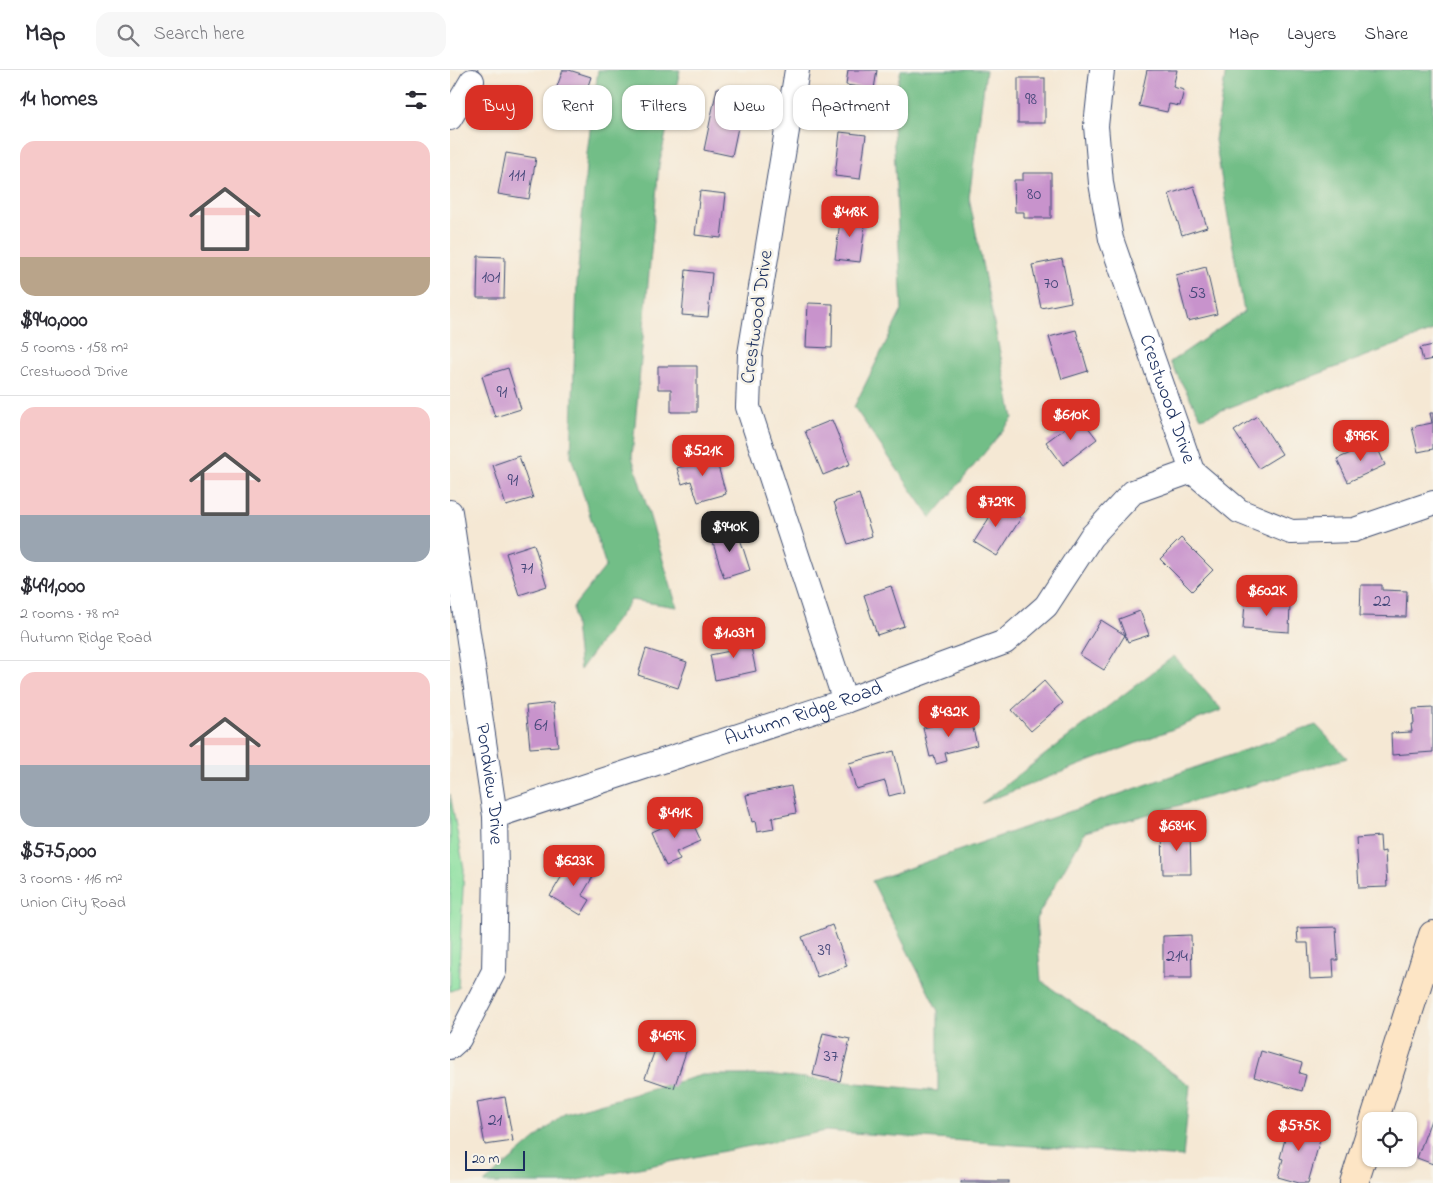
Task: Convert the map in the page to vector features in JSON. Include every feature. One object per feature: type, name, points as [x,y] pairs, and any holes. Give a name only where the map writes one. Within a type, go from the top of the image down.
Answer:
[{"type":"main road","points":[[1377,1112],[1433,935]]},
{"type":"main road","points":[[1354,1183],[1362,1158]]},
{"type":"street","name":"Crestwood Drive","points":[[797,70],[750,354],[748,408],[844,701]]},
{"type":"street","name":"Crestwood Drive","points":[[1102,70],[1096,126],[1101,183],[1111,240],[1192,471],[1239,511],[1291,532],[1354,530],[1433,504]]},
{"type":"street","points":[[450,118],[472,81]]},
{"type":"street","name":"Autumn Ridge Road","points":[[495,816],[844,701],[1005,642],[1046,606],[1091,537],[1133,492],[1192,471]]},
{"type":"street","name":"Pondview Drive","points":[[450,512],[495,816],[496,872],[494,970],[459,1038],[450,1047]]},
{"type":"green space","points":[[598,70],[680,70],[677,85],[622,85],[622,130],[667,130],[659,165],[632,457],[677,607],[631,600],[580,670],[573,607],[606,566],[571,456],[577,283],[587,153],[590,130],[612,130],[612,85],[596,85]]},
{"type":"green space","points":[[901,70],[986,70],[969,198],[1013,418],[931,518],[854,407],[902,310],[893,130],[908,130],[908,85],[897,85]]},
{"type":"green space","points":[[1226,70],[1433,70],[1433,331],[1201,418],[1170,362],[1244,312],[1215,140]]},
{"type":"green space","points":[[1174,656],[1222,710],[982,803]]},
{"type":"green space","points":[[1316,725],[1347,758],[1085,832],[1036,919],[1041,981],[1190,1085],[1183,1157],[826,1131],[563,1183],[484,1183],[564,1114],[702,1075],[774,1075],[938,1091],[938,1011],[872,881]]},
{"type":"green space","points":[[450,794],[464,869],[458,988],[450,991]]},
{"type":"building","points":[[563,70],[591,77],[588,85],[558,85]]},
{"type":"building","points":[[848,70],[877,70],[875,85],[846,85]]},
{"type":"building","points":[[1147,70],[1177,70],[1173,87],[1184,90],[1180,106],[1169,104],[1167,112],[1139,106]]},
{"type":"building","points":[[1018,78],[1045,78],[1045,123],[1018,123]]},
{"type":"building","points":[[715,98],[715,130],[737,130],[732,156],[704,150]]},
{"type":"building","points":[[840,132],[866,135],[860,179],[835,176]]},
{"type":"building","points":[[506,153],[536,158],[529,199],[498,194]]},
{"type":"building","points":[[1023,173],[1051,173],[1051,218],[1024,218],[1024,212],[1015,212],[1014,180],[1023,180]]},
{"type":"building","points":[[1194,186],[1207,227],[1182,235],[1169,194]]},
{"type":"building","points":[[700,191],[726,194],[721,238],[695,235]]},
{"type":"building","points":[[841,214],[866,218],[860,262],[835,259]]},
{"type":"building","points":[[478,256],[505,257],[504,298],[477,298]]},
{"type":"building","points":[[1062,259],[1071,302],[1041,308],[1032,265]]},
{"type":"building","points":[[1206,267],[1217,314],[1188,321],[1176,275]]},
{"type":"building","points":[[686,270],[712,273],[708,317],[682,315]]},
{"type":"building","points":[[808,303],[833,304],[832,348],[806,347]]},
{"type":"building","points":[[1076,330],[1088,371],[1062,379],[1049,337]]},
{"type":"building","points":[[1433,345],[1433,359],[1423,361],[1420,348]]},
{"type":"building","points":[[658,366],[697,366],[697,412],[671,412],[671,389],[658,389]]},
{"type":"building","points":[[508,368],[521,409],[495,417],[482,376]]},
{"type":"building","points":[[1430,413],[1433,413],[1433,449],[1418,452],[1412,427],[1432,423]]},
{"type":"building","points":[[1257,416],[1282,454],[1259,468],[1234,431]]},
{"type":"building","points":[[1080,417],[1097,439],[1063,465],[1046,442]]},
{"type":"building","points":[[832,420],[850,464],[823,475],[805,431]]},
{"type":"building","points":[[1375,442],[1385,465],[1348,482],[1337,459]]},
{"type":"building","points":[[714,452],[726,494],[698,502],[691,481],[682,484],[677,468],[687,465],[685,460]]},
{"type":"building","points":[[519,456],[533,498],[506,506],[493,465]]},
{"type":"building","points":[[859,494],[872,536],[848,544],[834,502]]},
{"type":"building","points":[[985,500],[996,507],[998,504],[1021,518],[997,556],[974,542],[989,518],[979,511]]},
{"type":"building","points":[[737,529],[750,570],[724,578],[711,537]]},
{"type":"building","points":[[1181,538],[1213,570],[1192,591],[1160,559]]},
{"type":"building","points":[[534,544],[547,586],[519,595],[506,553]]},
{"type":"building","points":[[1361,585],[1382,585],[1382,590],[1407,591],[1406,617],[1360,616]]},
{"type":"building","points":[[891,586],[904,626],[877,635],[864,595]]},
{"type":"building","points":[[1245,602],[1290,604],[1289,632],[1243,629]]},
{"type":"building","points":[[1140,611],[1149,635],[1128,642],[1119,619]]},
{"type":"building","points":[[1101,620],[1125,635],[1104,670],[1080,655]]},
{"type":"building","points":[[748,633],[756,671],[715,680],[710,655],[730,651],[727,638]]},
{"type":"building","points":[[646,649],[687,662],[678,688],[638,675]]},
{"type":"building","points":[[1044,681],[1063,703],[1031,731],[1012,710]]},
{"type":"building","points":[[553,703],[558,746],[530,748],[526,706]]},
{"type":"building","points":[[1433,708],[1433,752],[1392,755],[1391,733],[1412,732],[1411,724],[1414,724],[1413,709]]},
{"type":"building","points":[[970,716],[977,745],[945,753],[947,761],[936,764],[934,756],[930,757],[923,728]]},
{"type":"building","points":[[894,751],[904,792],[889,796],[885,781],[856,789],[849,763]]},
{"type":"building","points":[[791,786],[796,813],[772,818],[774,829],[757,832],[755,821],[752,822],[746,795]]},
{"type":"building","points":[[689,815],[701,841],[676,852],[680,860],[666,866],[651,832]]},
{"type":"building","points":[[1190,830],[1191,874],[1163,874],[1162,831]]},
{"type":"building","points":[[1380,836],[1381,852],[1385,851],[1387,887],[1359,888],[1356,838]]},
{"type":"building","points":[[572,859],[595,873],[582,895],[590,900],[581,915],[550,896]]},
{"type":"building","points":[[832,925],[847,966],[817,977],[802,937]]},
{"type":"building","points":[[1336,927],[1338,960],[1333,960],[1334,978],[1310,979],[1308,943],[1298,943],[1297,928]]},
{"type":"building","points":[[1191,935],[1192,978],[1163,978],[1163,936]]},
{"type":"building","points":[[823,1033],[850,1039],[840,1081],[813,1075]]},
{"type":"building","points":[[660,1036],[688,1046],[674,1088],[645,1078]]},
{"type":"building","points":[[1261,1051],[1302,1063],[1299,1073],[1306,1075],[1302,1091],[1254,1077]]},
{"type":"building","points":[[505,1097],[513,1141],[485,1145],[477,1102]]},
{"type":"building","points":[[1290,1120],[1323,1129],[1308,1183],[1299,1183],[1278,1177],[1283,1159],[1280,1158]]},
{"type":"building","points":[[1431,1120],[1433,1121],[1433,1164],[1417,1158]]},
{"type":"building","points":[[961,1181],[1009,1181],[1009,1183],[961,1183]]}]
